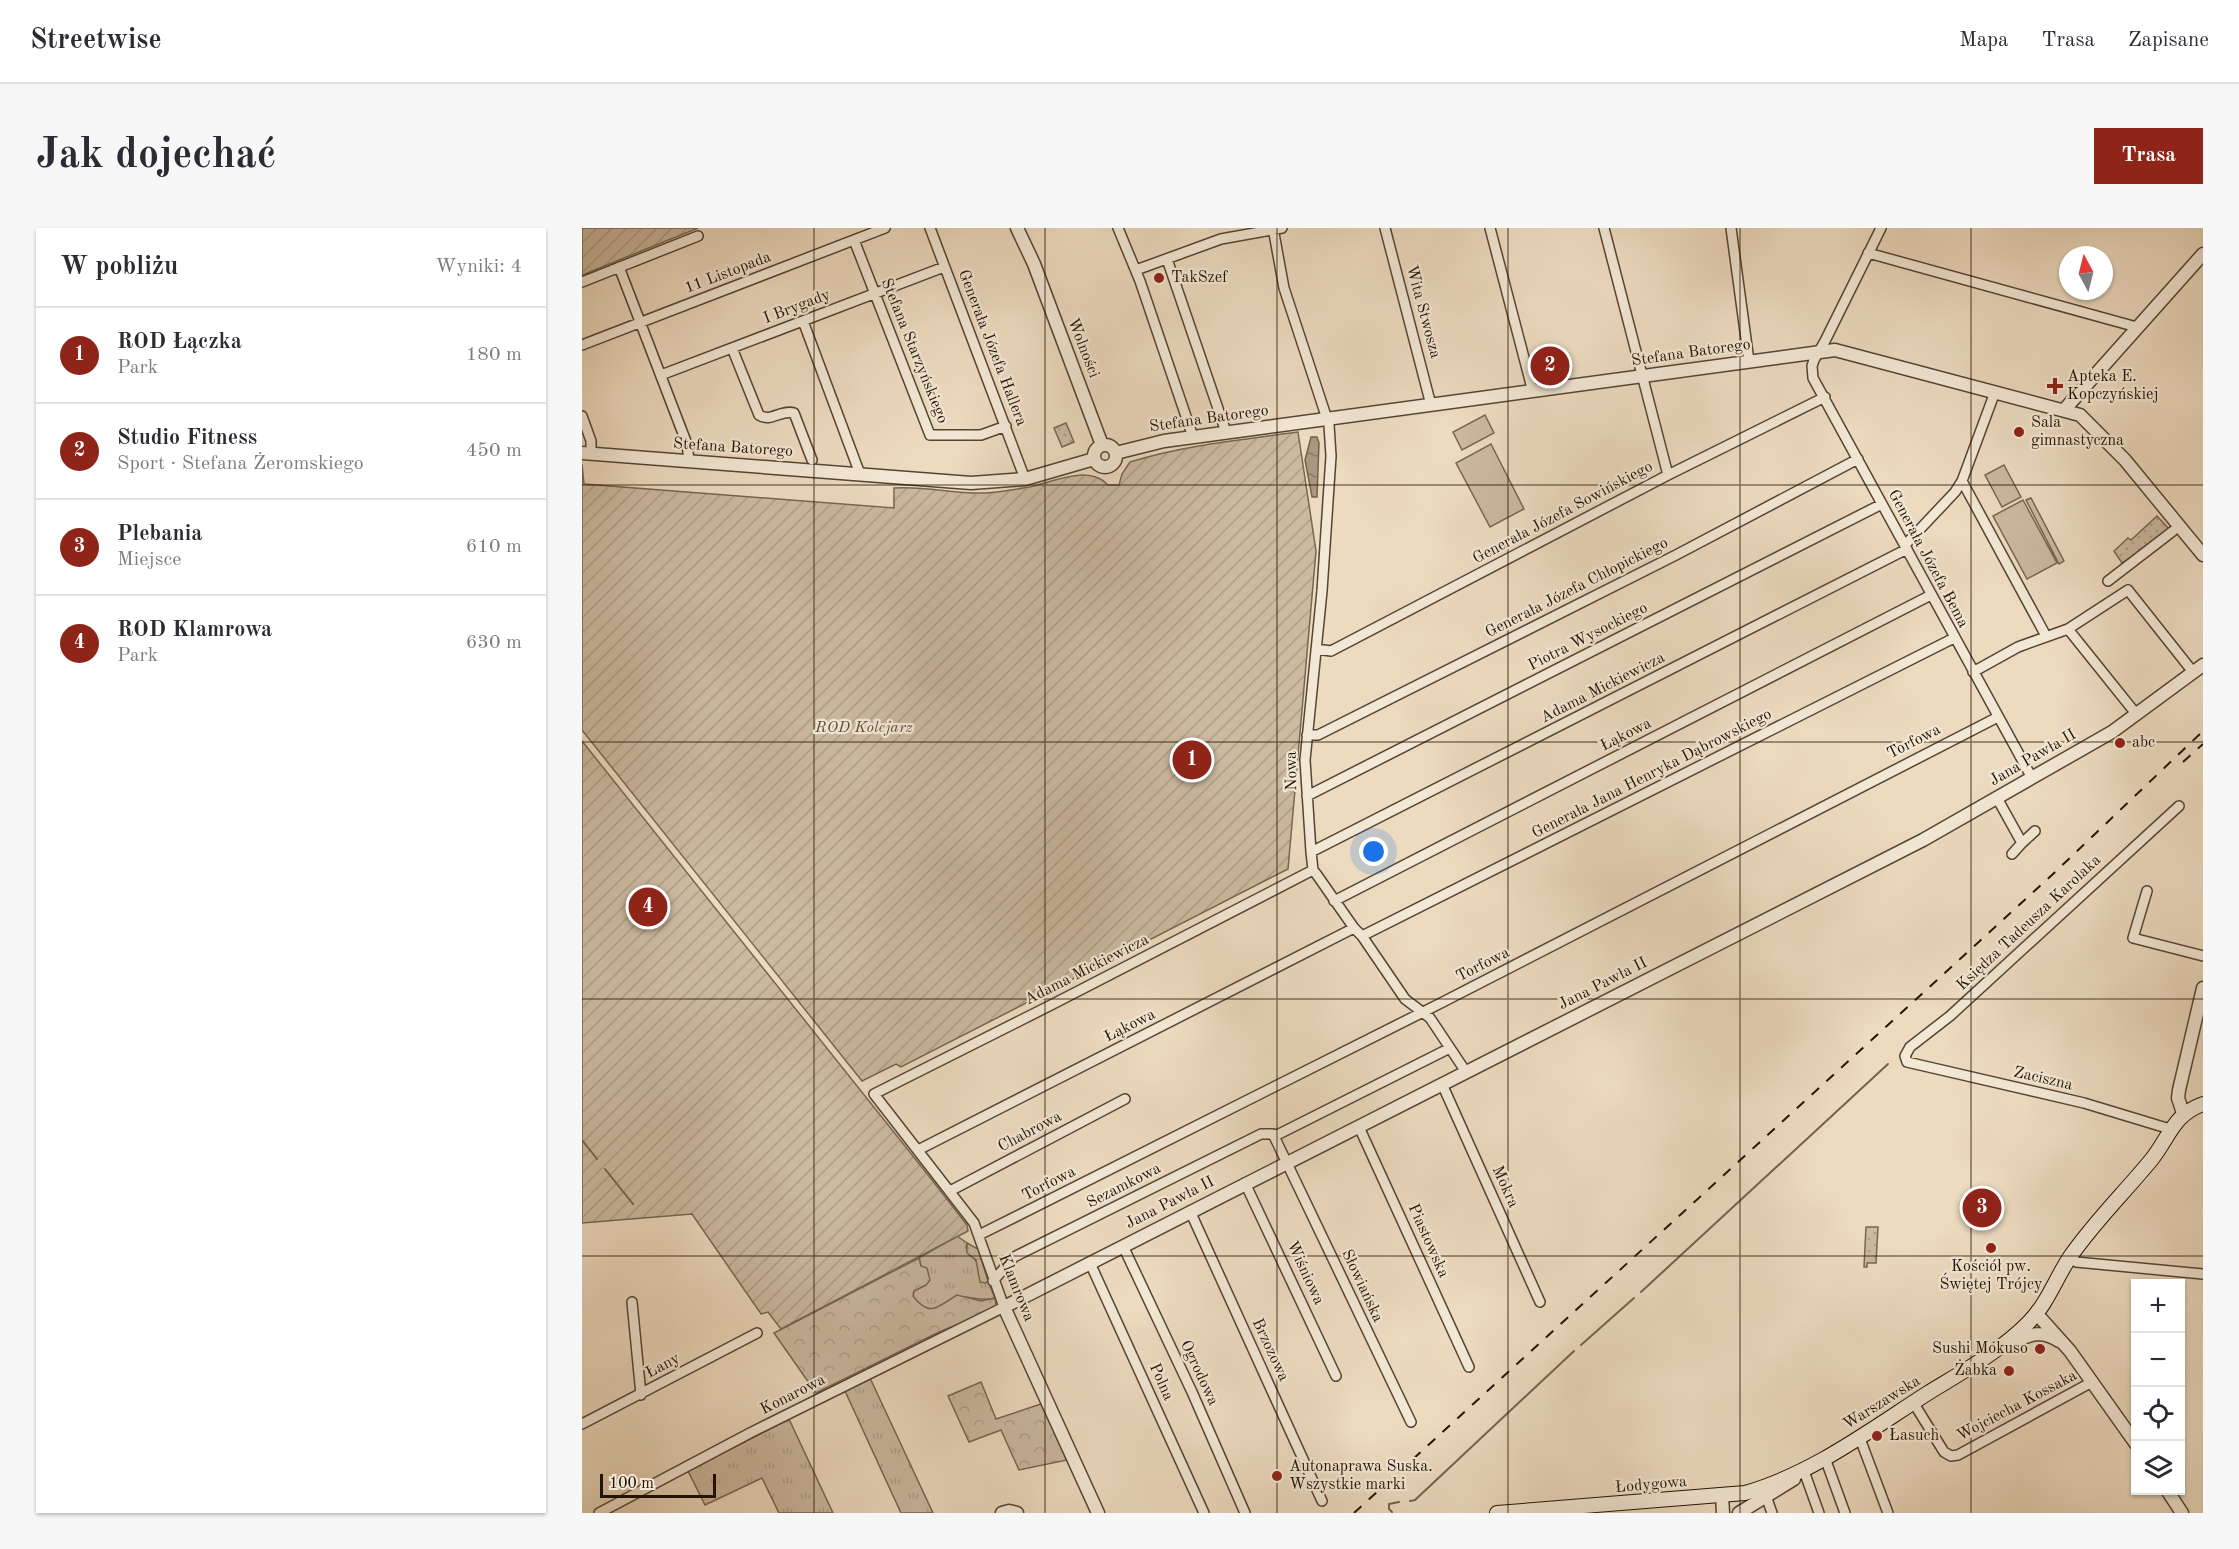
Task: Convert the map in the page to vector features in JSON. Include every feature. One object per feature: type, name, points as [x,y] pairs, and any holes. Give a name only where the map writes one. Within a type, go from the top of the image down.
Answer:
[{"type":"main road","points":[[2183,1113],[2203,1104]]},
{"type":"main road","name":"Warszawska","points":[[1804,1471],[2018,1333],[2037,1313],[2070,1258],[2109,1206],[2154,1156],[2170,1129],[2183,1113]]},
{"type":"main road","name":"Łodygowa","points":[[1497,1513],[1745,1493],[1767,1487],[1804,1471]]},
{"type":"street","name":"11 Listopada","points":[[582,345],[885,228]]},
{"type":"street","name":"Generała Józefa Hallera","points":[[930,228],[1025,479]]},
{"type":"street","name":"Wolności","points":[[1017,228],[1034,264],[1102,445]]},
{"type":"street","name":"Wolności","points":[[1024,228],[1034,264]]},
{"type":"street","points":[[1118,228],[1136,270],[1193,437]]},
{"type":"street","points":[[1136,270],[1221,239],[1276,228]]},
{"type":"street","name":"Nowa","points":[[1276,228],[1284,288],[1329,429],[1331,469],[1305,760],[1313,870],[1405,999],[1430,1018],[1466,1072]]},
{"type":"street","name":"Wita Stwosza","points":[[1385,228],[1431,405]]},
{"type":"street","points":[[1490,228],[1533,392]]},
{"type":"street","points":[[1604,228],[1668,475]]},
{"type":"street","points":[[1731,228],[1749,361]]},
{"type":"street","name":"Generała Józefa Bema","points":[[1881,228],[1814,360],[1813,378],[2032,778]]},
{"type":"street","points":[[582,282],[698,236]]},
{"type":"street","name":"Stefana Starzyńskiego","points":[[854,240],[930,435],[981,435],[1006,426]]},
{"type":"street","points":[[1868,253],[2137,329]]},
{"type":"street","points":[[2064,410],[2203,254]]},
{"type":"street","points":[[1167,259],[1226,432]]},
{"type":"street","points":[[619,267],[687,444],[689,461]]},
{"type":"street","name":"I Brygady","points":[[661,375],[944,267]]},
{"type":"street","points":[[803,321],[861,474]]},
{"type":"street","points":[[732,348],[759,415],[768,418],[794,412],[812,460]]},
{"type":"street","name":"Stefana Batorego","points":[[1116,453],[1151,443],[1226,432],[1749,361],[1840,351],[2083,417],[2125,460],[2203,555]]},
{"type":"street","name":"Adama Mickiewicza","points":[[1311,852],[1906,547],[1962,481],[1995,392]]},
{"type":"street","name":"Generała Józefa Sowińskiego","points":[[1316,649],[1332,650],[1668,475],[1825,398]]},
{"type":"street","points":[[582,416],[591,441],[586,454]]},
{"type":"street","points":[[1102,445],[1110,446],[1116,453],[1114,463],[1106,468],[1098,466],[1094,459],[1095,450],[1102,445]]},
{"type":"street","name":"Stefana Batorego","points":[[586,454],[958,483],[1025,479],[1094,459]]},
{"type":"street","name":"Generała Józefa Chłopickiego","points":[[1307,735],[1318,735],[1676,555],[1858,459]]},
{"type":"street","points":[[1962,481],[2046,636]]},
{"type":"street","name":"Piotra Wysockiego","points":[[1307,796],[1882,504]]},
{"type":"street","points":[[2108,581],[2173,531]]},
{"type":"street","points":[[1973,672],[2018,647],[2067,629],[2128,590],[2198,668]]},
{"type":"street","name":"Łąkowa","points":[[1334,901],[1931,595]]},
{"type":"street","points":[[2067,629],[2137,715]]},
{"type":"street","name":"Generała Jana Henryka Dąbrowskiego","points":[[1362,936],[1954,638]]},
{"type":"street","name":"Jana Pawła II","points":[[1004,1307],[1923,840],[2112,732],[2198,668]]},
{"type":"street","name":"Torfowa","points":[[979,1235],[1422,1012],[1998,717]]},
{"type":"street","points":[[1997,798],[2022,843]]},
{"type":"street","name":"Księdza Tadeusza Karolaka","points":[[1907,1062],[1905,1056],[1910,1047],[1950,1017],[2179,806]]},
{"type":"street","points":[[2012,854],[2035,831]]},
{"type":"street","name":"Adama Mickiewicza","points":[[874,1094],[1055,1004],[1313,870]]},
{"type":"street","points":[[2147,891],[2133,938],[2203,956]]},
{"type":"street","name":"Łąkowa","points":[[918,1150],[1354,928]]},
{"type":"street","points":[[2183,1113],[2178,1098],[2179,1090],[2203,988]]},
{"type":"street","name":"Sezamkowa","points":[[993,1281],[1014,1257],[1261,1134],[1270,1133],[1275,1136],[1450,1048]]},
{"type":"street","name":"Zaciszna","points":[[1907,1062],[2084,1103],[2170,1129]]},
{"type":"street","name":"Mokra","points":[[1442,1084],[1540,1302]]},
{"type":"street","name":"Klamrowa","points":[[874,1094],[974,1223],[1004,1307],[1098,1513]]},
{"type":"street","name":"Chabrowa","points":[[950,1191],[1125,1099]]},
{"type":"street","name":"Piastowska","points":[[1359,1126],[1469,1367]]},
{"type":"street","points":[[1275,1136],[1288,1162]]},
{"type":"street","name":"Słowiańska","points":[[1288,1162],[1411,1422]]},
{"type":"street","name":"Wiśniowa","points":[[1245,1183],[1336,1376]]},
{"type":"street","name":"Brzozowa","points":[[1190,1212],[1322,1501]]},
{"type":"street","name":"Ogrodowa","points":[[1123,1246],[1245,1513]]},
{"type":"street","points":[[2076,1262],[2203,1274]]},
{"type":"street","name":"Polna","points":[[1090,1263],[1204,1513]]},
{"type":"street","points":[[633,1302],[641,1395]]},
{"type":"street","name":"Konarowa","points":[[599,1513],[798,1409],[1004,1307]]},
{"type":"street","points":[[2037,1313],[2070,1351],[2134,1441]]},
{"type":"street","name":"Łany","points":[[582,1424],[757,1333]]},
{"type":"street","points":[[1996,1349],[2036,1333],[2051,1336],[2070,1351]]},
{"type":"street","name":"Wojciecha Kossaka","points":[[1913,1402],[1944,1452],[1951,1456],[1958,1455],[2092,1382]]},
{"type":"street","points":[[1859,1436],[1888,1513]]},
{"type":"street","points":[[1825,1458],[1845,1513]]},
{"type":"street","points":[[1804,1471],[1819,1513]]},
{"type":"street","name":"Warszawska","points":[[1739,1513],[1804,1471]]},
{"type":"street","points":[[2170,1495],[2182,1513]]},
{"type":"street","points":[[1722,1496],[1723,1513]]},
{"type":"street","points":[[1766,1496],[1772,1513]]},
{"type":"street","points":[[1002,1513],[1009,1511],[1017,1513]]},
{"type":"green space","points":[[582,228],[698,228],[582,275]]},
{"type":"green space","points":[[1485,415],[1494,433],[1462,450],[1453,432]]},
{"type":"green space","points":[[1066,423],[1074,442],[1062,447],[1054,428]]},
{"type":"green space","name":"ROD Kolejarz","points":[[1298,432],[1316,551],[1288,869],[901,1067],[896,1064],[862,1081],[582,730],[582,464],[584,484],[894,508],[894,488],[987,493],[1029,487],[1081,475],[1100,479],[1108,485],[1119,485],[1122,474],[1130,462],[1150,456],[1192,447]]},
{"type":"green space","points":[[1491,444],[1524,509],[1490,527],[1456,463]]},
{"type":"green space","points":[[2004,465],[2021,497],[2002,507],[1985,475]]},
{"type":"green space","points":[[2031,498],[2064,561],[2059,564],[2026,500]]},
{"type":"green space","points":[[2023,500],[2057,563],[2027,579],[1993,516]]},
{"type":"green space","points":[[2157,516],[2169,529],[2139,553],[2122,563],[2114,551],[2128,538],[2131,540]]},
{"type":"green space","points":[[582,741],[932,1180],[967,1225],[968,1231],[781,1329],[768,1312],[761,1314],[692,1214],[582,1223]]},
{"type":"green space","points":[[1866,1227],[1878,1227],[1876,1263],[1867,1263],[1867,1267],[1864,1267]]},
{"type":"green space","points":[[957,1236],[967,1243],[966,1248],[969,1255],[977,1263],[985,1283],[988,1281],[995,1298],[958,1297],[934,1309],[925,1308],[913,1296],[914,1291],[926,1285],[919,1258]]},
{"type":"green space","points":[[967,1243],[978,1249],[988,1281],[985,1283],[980,1282],[976,1260],[967,1253]]},
{"type":"green space","points":[[919,1258],[921,1266],[927,1268],[930,1280],[926,1285],[914,1291],[913,1296],[924,1307],[934,1308],[957,1295],[981,1301],[995,1298],[996,1306],[993,1310],[939,1332],[816,1393],[774,1333]]},
{"type":"green space","points":[[870,1378],[933,1513],[901,1513],[845,1391]]},
{"type":"green space","points":[[981,1382],[996,1419],[1041,1404],[1067,1460],[1019,1470],[1001,1430],[969,1442],[948,1396]]},
{"type":"green space","points":[[789,1419],[833,1513],[779,1513],[762,1478],[705,1505],[688,1471]]},
{"type":"water","points":[[1311,437],[1317,437],[1319,443],[1317,497],[1312,497],[1305,460]]},
{"type":"waterway","points":[[1641,1292],[1888,1064]]},
{"type":"waterway","points":[[582,1140],[597,1159]]},
{"type":"waterway","points":[[605,1169],[633,1204]]},
{"type":"waterway","points":[[1581,1345],[1634,1298]]},
{"type":"waterway","points":[[1410,1501],[1415,1500],[1574,1351]]},
{"type":"waterway","points":[[1392,1512],[1389,1504],[1399,1502]]},
{"type":"railway","points":[[1354,1513],[2052,875],[2203,731]]},
{"type":"railway","points":[[2183,762],[2203,744]]},
{"type":"place","name":"TakSzef","points":[[1159,278]]},
{"type":"place","name":"Studio Fitness","points":[[1550,366]]},
{"type":"place","name":"Apteka E. Kopczyńskiej","points":[[2055,386]]},
{"type":"place","name":"Sala gimnastyczna","points":[[2019,432]]},
{"type":"place","name":"abc","points":[[2120,743]]},
{"type":"place","name":"ROD Łączka","points":[[1192,760]]},
{"type":"place","name":"ROD Klamrowa","points":[[648,907]]},
{"type":"place","name":"Plebania","points":[[1982,1208]]},
{"type":"place","name":"Kościół pw. Świętej Trójcy","points":[[1991,1248]]},
{"type":"place","name":"Sushi Mokuso","points":[[2040,1349]]},
{"type":"place","name":"Żabka","points":[[2009,1371]]},
{"type":"place","name":"Łasuch","points":[[1877,1436]]},
{"type":"place","name":"Autonaprawa Suska. Wszystkie marki","points":[[1277,1476]]}]
